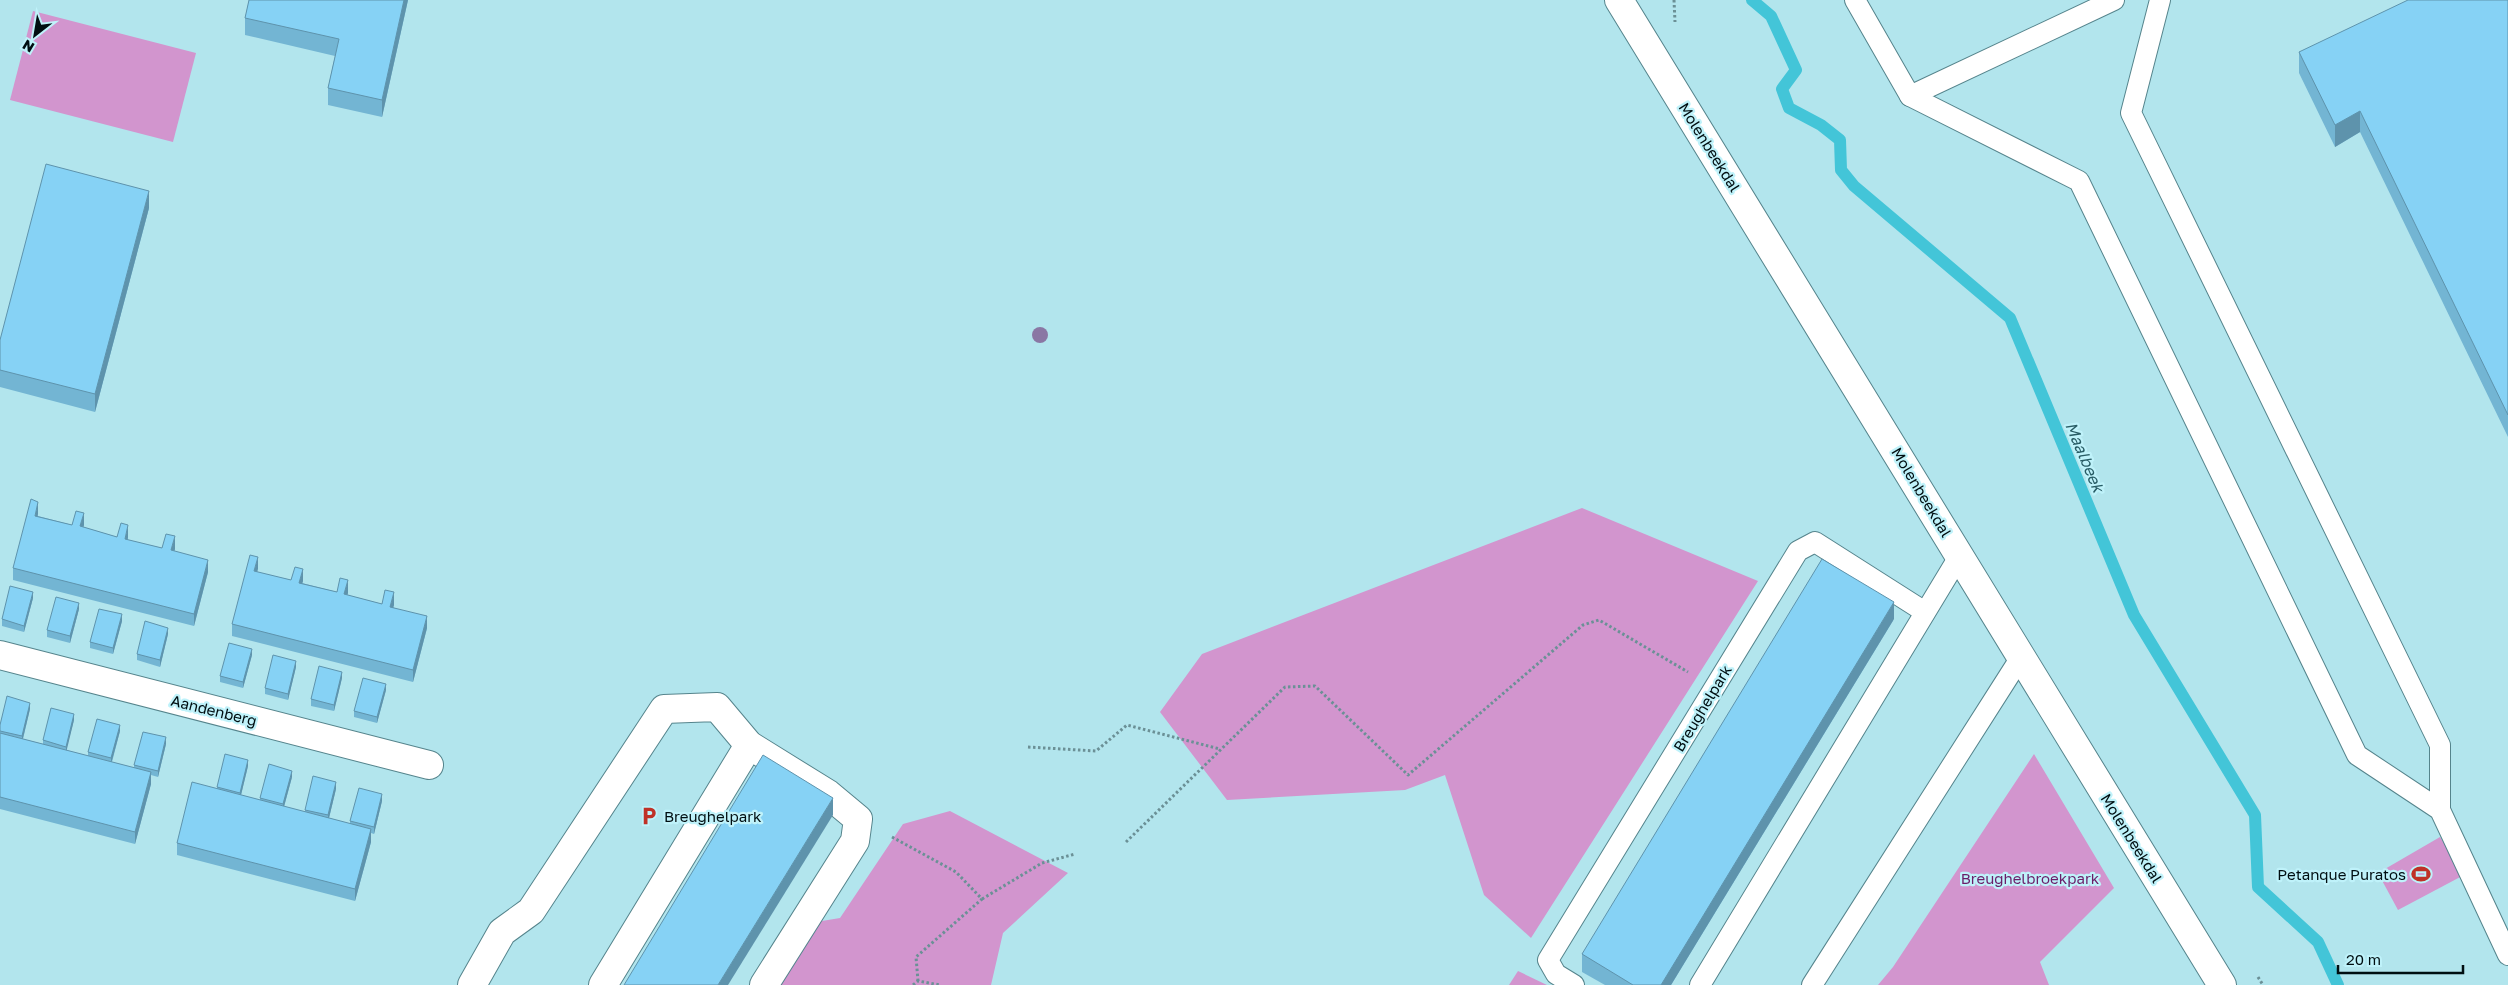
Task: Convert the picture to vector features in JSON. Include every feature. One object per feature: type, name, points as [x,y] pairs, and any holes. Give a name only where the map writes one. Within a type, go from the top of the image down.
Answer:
[{"type":"street","name":"Molenbeekdal","points":[[1619,0],[2222,985]]},
{"type":"street","name":"Aandenberg","points":[[0,654],[428,765]]},
{"type":"street","points":[[472,985],[502,932],[531,911],[664,709],[717,707],[749,744],[828,794],[858,819],[855,841],[764,985]]},
{"type":"street","points":[[603,985],[749,744]]},
{"type":"lane","points":[[1855,0],[1910,96],[2079,181],[2357,755],[2440,810]]},
{"type":"lane","points":[[1910,96],[2114,0]]},
{"type":"lane","points":[[2160,0],[2131,113],[2440,745],[2440,810],[2508,955]]},
{"type":"lane","name":"Breughelpark","points":[[1574,985],[1556,974],[1548,960],[1798,551],[1815,542],[1925,612]]},
{"type":"lane","points":[[1700,985],[1960,555]]},
{"type":"lane","points":[[1812,985],[2021,657]]},
{"type":"path","points":[[1126,842],[1285,687],[1315,686],[1408,775],[1583,625],[1599,620],[1715,687]]},
{"type":"path","points":[[1028,747],[1096,751],[1126,725],[1220,749]]},
{"type":"path","points":[[858,819],[956,872],[982,899]]},
{"type":"path","points":[[918,981],[916,957],[982,899],[1042,863],[1075,854]]},
{"type":"path","points":[[913,985],[918,981],[940,985]]},
{"type":"green space","points":[[33,11],[196,53],[173,142],[10,100]]},
{"type":"green space","points":[[1582,508],[1758,581],[1531,938],[1484,895],[1445,775],[1405,790],[1227,800],[1160,712],[1202,654]]},
{"type":"green space","name":"Breughelbroekpark","points":[[2034,754],[2114,888],[2040,962],[2049,985],[1878,985],[1893,967]]},
{"type":"green space","points":[[950,811],[1068,873],[1003,933],[991,985],[778,985],[816,922],[840,918],[903,824]]},
{"type":"green space","name":"Petanque Puratos","points":[[2440,837],[2464,875],[2398,910],[2378,873]]},
{"type":"green space","points":[[1518,971],[1547,985],[1509,985]]},
{"type":"building","points":[[249,0],[404,0],[382,100],[328,88],[339,39],[245,18]]},
{"type":"building","points":[[2408,0],[2508,0],[2508,415],[2360,111],[2335,125],[2299,52]]},
{"type":"building","points":[[46,164],[149,191],[95,394],[0,370],[0,340]]},
{"type":"building","points":[[31,499],[38,502],[35,516],[72,525],[76,511],[84,513],[80,526],[117,537],[121,523],[128,525],[125,539],[162,548],[166,534],[175,536],[171,550],[208,560],[194,614],[13,568]]},
{"type":"building","points":[[250,555],[258,557],[254,571],[291,580],[295,567],[303,569],[299,583],[337,592],[340,578],[348,580],[344,594],[382,604],[385,590],[394,592],[390,607],[427,616],[413,670],[232,624]]},
{"type":"building","points":[[1822,559],[1894,602],[1661,985],[1633,985],[1582,954]]},
{"type":"building","points":[[10,586],[33,592],[24,626],[2,619]]},
{"type":"building","points":[[56,597],[79,603],[70,636],[47,630]]},
{"type":"building","points":[[99,609],[122,614],[113,648],[90,642]]},
{"type":"building","points":[[145,621],[168,628],[160,660],[137,654]]},
{"type":"building","points":[[229,643],[252,649],[243,682],[220,676]]},
{"type":"building","points":[[273,655],[296,661],[288,694],[265,688]]},
{"type":"building","points":[[319,666],[342,672],[334,705],[311,699]]},
{"type":"building","points":[[363,678],[386,684],[377,717],[354,711]]},
{"type":"building","points":[[7,696],[30,703],[22,736],[0,731]]},
{"type":"building","points":[[51,708],[74,714],[66,747],[43,740]]},
{"type":"building","points":[[97,719],[120,725],[111,758],[88,752]]},
{"type":"building","points":[[143,732],[166,737],[158,771],[134,765]]},
{"type":"building","points":[[0,733],[151,772],[135,832],[0,797]]},
{"type":"building","points":[[225,754],[248,760],[240,793],[217,787]]},
{"type":"building","points":[[763,755],[833,798],[718,985],[624,985]]},
{"type":"building","points":[[269,764],[292,771],[283,804],[260,798]]},
{"type":"building","points":[[313,776],[336,782],[328,815],[305,810]]},
{"type":"building","points":[[192,782],[371,829],[355,889],[177,843]]},
{"type":"building","points":[[359,788],[382,794],[374,827],[350,821]]},
{"type":"waterway","name":"Maalbeek","points":[[1752,0],[1771,16],[1796,70],[1782,89],[1789,108],[1821,125],[1840,140],[1841,170],[1854,186],[2010,318],[2134,615],[2255,815],[2258,887],[2318,942],[2338,985]]},
{"type":"place","name":"Breughelpark","points":[[649,816]]},
{"type":"place","name":"Petanque Puratos","points":[[2421,874]]}]
